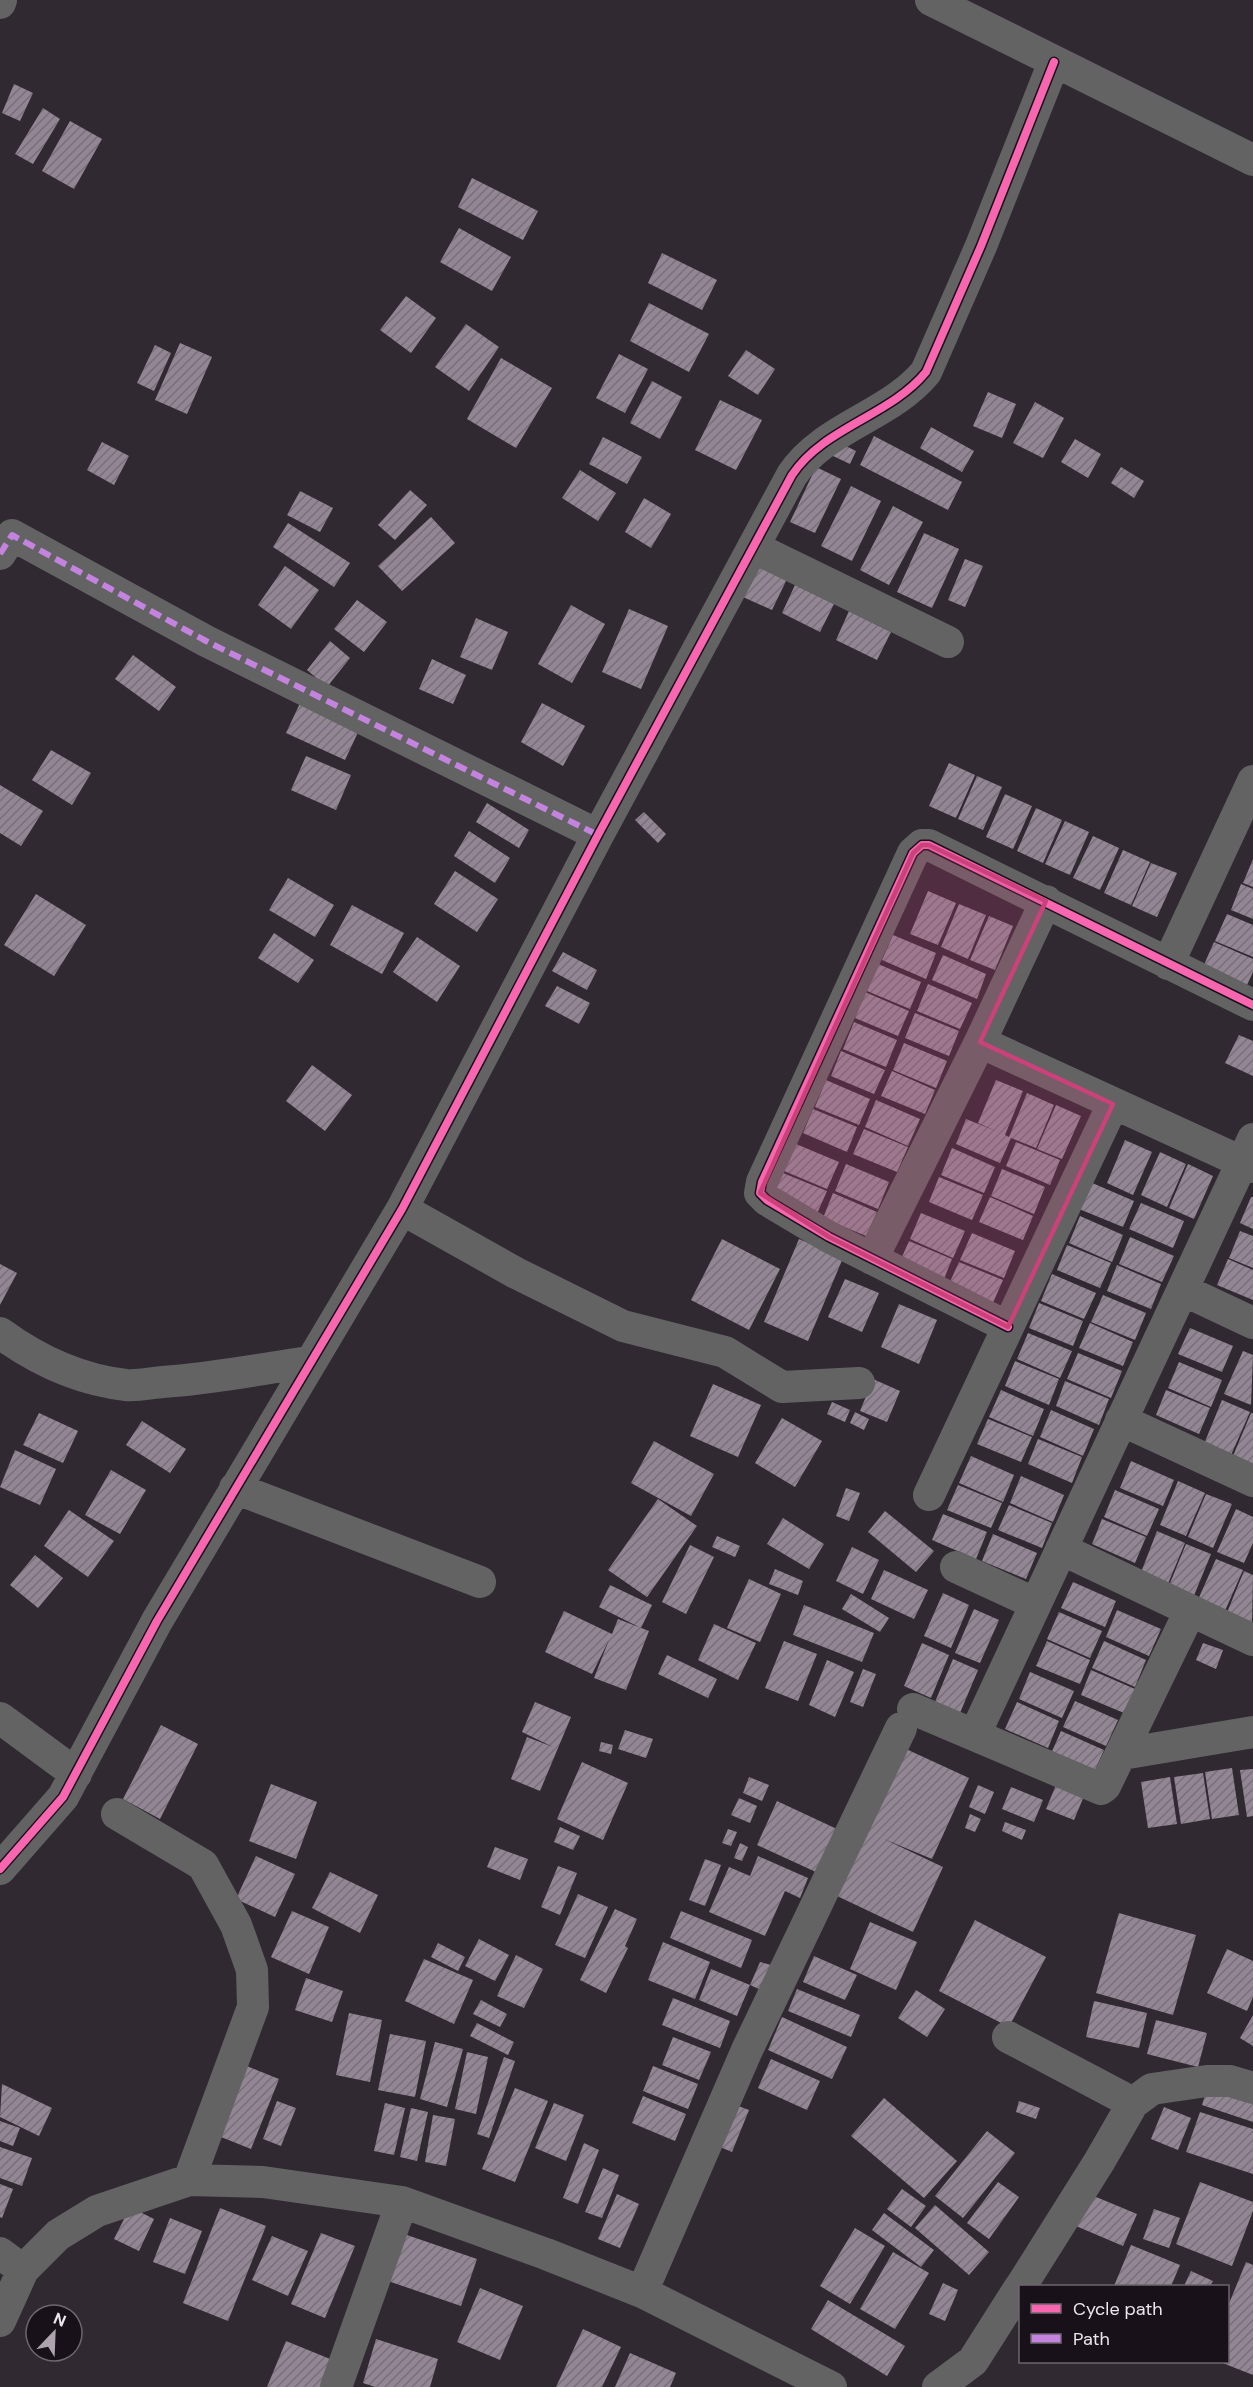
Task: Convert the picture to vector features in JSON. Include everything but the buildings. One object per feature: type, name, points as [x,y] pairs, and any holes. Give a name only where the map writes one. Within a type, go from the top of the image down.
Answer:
[{"type":"street","points":[[931,0],[1253,160]]},
{"type":"street","points":[[0,1869],[63,1797],[157,1621],[402,1209],[598,835],[801,462],[819,446],[875,412],[920,380],[926,372],[981,246],[1054,62]]},
{"type":"street","points":[[4,539],[598,835]]},
{"type":"street","points":[[753,547],[948,642]]},
{"type":"street","points":[[1168,964],[1253,781]]},
{"type":"street","points":[[1008,1327],[872,1259],[766,1200],[759,1189],[913,854],[922,845],[930,844],[1253,1005]]},
{"type":"street","points":[[872,1259],[980,1042],[1046,901]]},
{"type":"street","points":[[975,1734],[1121,1420],[1250,1156],[1113,1104],[980,1042]]},
{"type":"street","points":[[929,1495],[1113,1104]]},
{"type":"street","points":[[402,1209],[516,1273],[623,1326],[725,1352],[782,1387],[859,1383]]},
{"type":"street","points":[[1183,1290],[1253,1323]]},
{"type":"street","points":[[0,1333],[28,1354],[96,1380],[128,1385],[194,1380],[309,1362]]},
{"type":"street","points":[[1121,1420],[1253,1481]]},
{"type":"street","points":[[235,1488],[480,1582]]},
{"type":"street","points":[[1061,1549],[1253,1640]]},
{"type":"street","points":[[956,1567],[1034,1603]]},
{"type":"street","points":[[642,2292],[747,2050],[907,1718],[975,1734],[1097,1789],[1105,1786],[1190,1611]]},
{"type":"street","points":[[0,1718],[76,1774]]},
{"type":"street","points":[[1122,1754],[1253,1732]]},
{"type":"street","points":[[117,1814],[203,1865],[236,1925],[252,1970],[253,2007],[189,2180]]},
{"type":"street","points":[[1008,2037],[1133,2103]]},
{"type":"street","points":[[1021,2285],[1099,2163],[1133,2103],[1152,2089],[1207,2081],[1230,2081],[1253,2088]]},
{"type":"street","points":[[0,2322],[12,2261],[96,2211],[189,2180],[263,2182],[402,2202],[546,2254],[642,2292],[831,2387]]},
{"type":"street","points":[[336,2387],[402,2202]]},
{"type":"street","points":[[938,2387],[973,2361],[1019,2289]]},
{"type":"highlighted area","points":[[922,845],[929,845],[1046,901],[980,1042],[1113,1104],[1008,1327],[829,1237],[760,1193],[913,853]]},
{"type":"marked path","points":[[0,554],[12,535],[206,641],[598,835]]},
{"type":"cycle path","points":[[0,1869],[63,1797],[157,1621],[402,1209],[598,835],[792,475],[821,445],[894,400],[926,372],[981,246],[1054,62]]},
{"type":"cycle path","points":[[1008,1327],[829,1237],[767,1200],[760,1193],[762,1182],[913,853],[922,845],[929,845],[1253,1005]]}]
